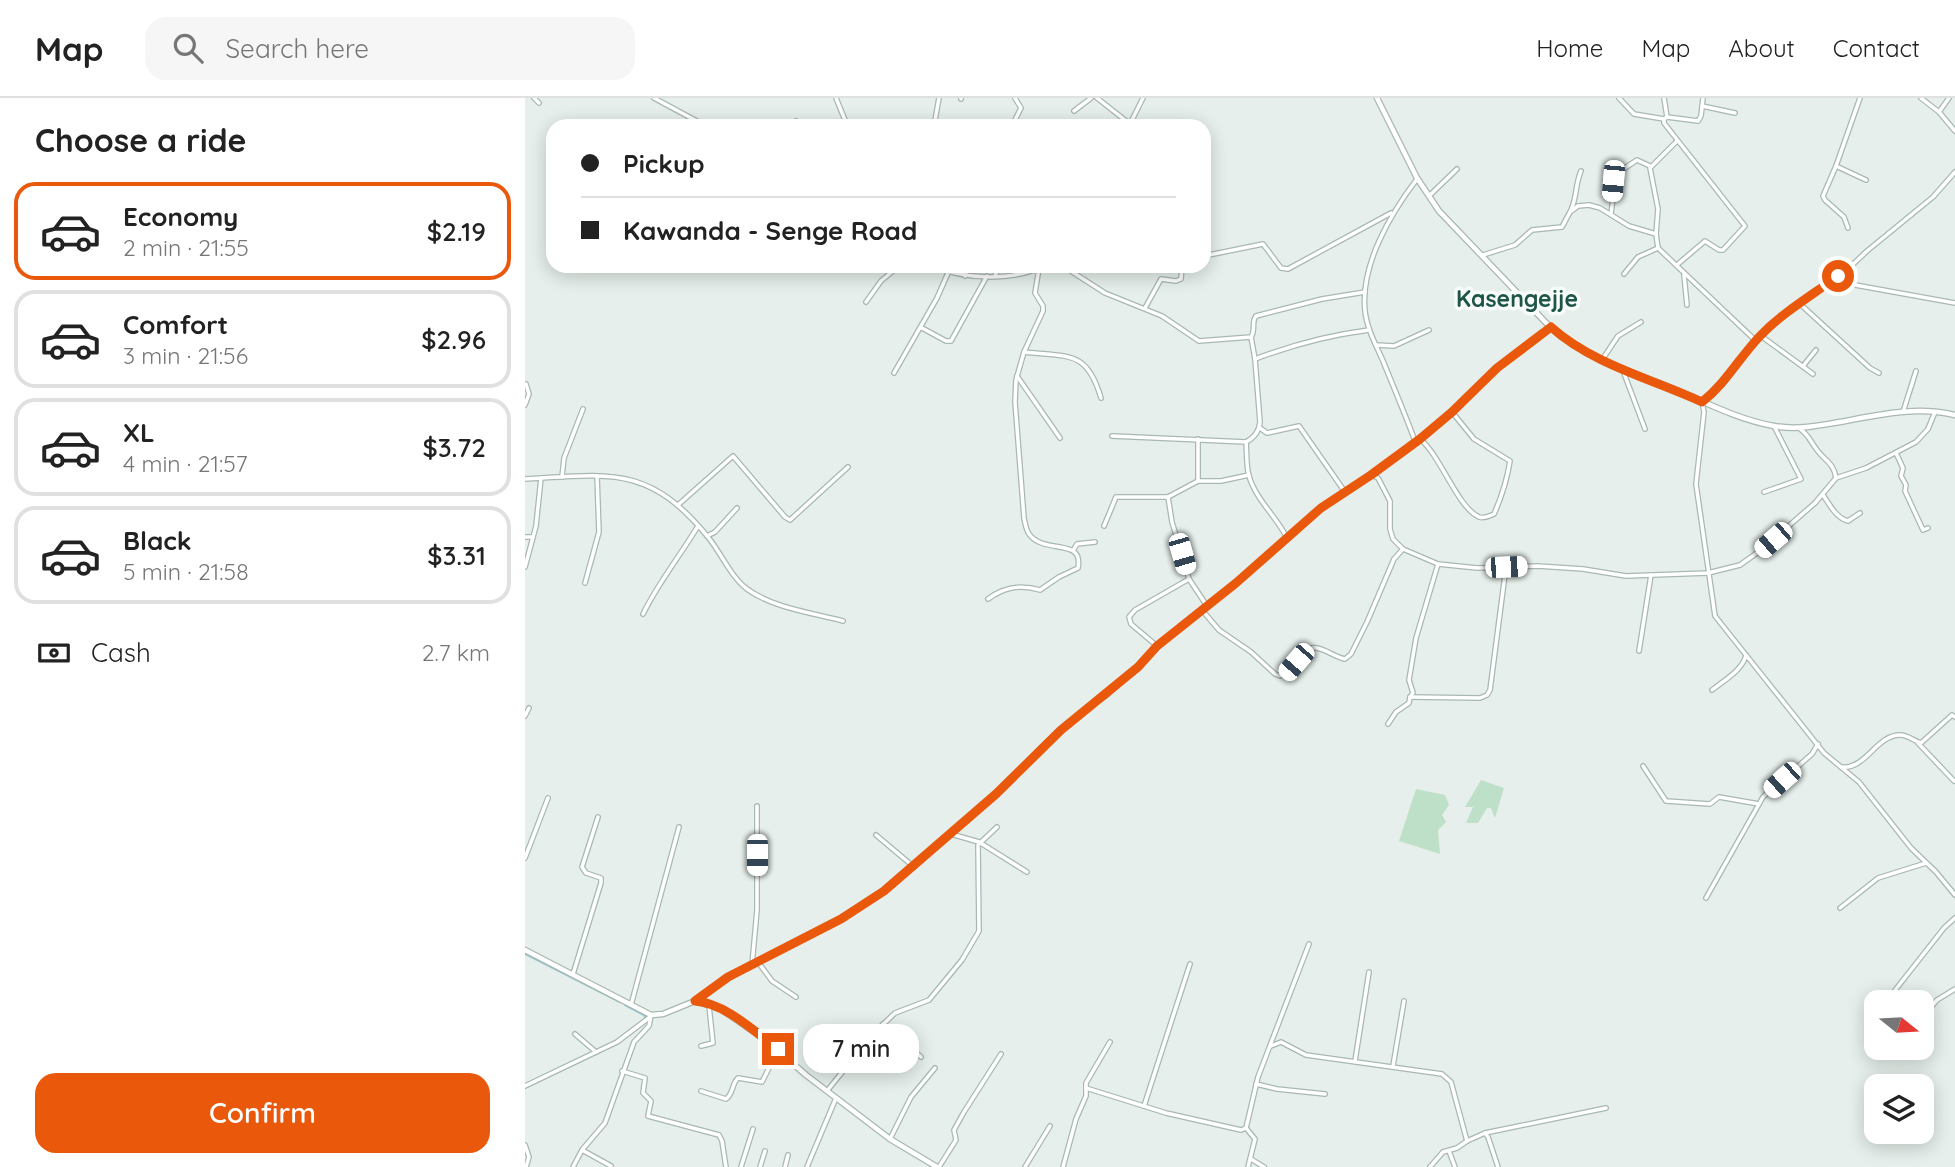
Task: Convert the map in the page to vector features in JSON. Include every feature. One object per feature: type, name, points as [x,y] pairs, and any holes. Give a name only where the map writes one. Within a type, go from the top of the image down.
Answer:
[{"type":"street","points":[[534,98],[539,103]]},
{"type":"street","points":[[654,98],[693,119]]},
{"type":"street","points":[[836,98],[844,119]]},
{"type":"street","points":[[935,119],[939,98]]},
{"type":"street","points":[[1015,98],[1021,108],[1016,119]]},
{"type":"street","points":[[1074,111],[1091,98]]},
{"type":"street","points":[[1097,98],[1123,119]]},
{"type":"street","points":[[1133,119],[1143,98]]},
{"type":"street","points":[[1377,98],[1417,178],[1450,223],[1551,327],[1571,343],[1702,402],[1774,426],[1797,427],[1903,412],[1955,415]]},
{"type":"street","points":[[1619,98],[1634,114],[1698,121],[1703,98]]},
{"type":"street","points":[[1664,98],[1666,118],[1677,141],[1715,185],[1745,226],[1723,250],[1705,241],[1678,264]]},
{"type":"street","points":[[1848,228],[1844,217],[1824,198],[1824,193],[1860,98]]},
{"type":"street","points":[[1921,98],[1939,112],[1955,131]]},
{"type":"street","points":[[1939,112],[1949,98]]},
{"type":"street","points":[[1702,106],[1735,113]]},
{"type":"street","points":[[1650,166],[1677,141]]},
{"type":"street","points":[[1611,214],[1616,174],[1637,160],[1650,166]]},
{"type":"street","points":[[1650,166],[1657,209],[1658,248],[1678,264],[1756,341]]},
{"type":"street","points":[[1836,166],[1866,180]]},
{"type":"street","points":[[1429,196],[1457,169]]},
{"type":"street","points":[[1483,255],[1515,245],[1532,230],[1562,227],[1577,197],[1576,187],[1581,172]]},
{"type":"street","points":[[1702,402],[1723,384],[1761,336],[1799,303],[1833,281],[1933,197],[1955,172]]},
{"type":"street","points":[[1417,178],[1393,212],[1375,254],[1365,292],[1365,312],[1369,330],[1417,440],[1430,447],[1458,493],[1477,516],[1485,518],[1494,514],[1507,483],[1510,461],[1474,439],[1452,412]]},
{"type":"street","points":[[1570,212],[1589,205],[1611,214],[1629,226],[1656,233]]},
{"type":"street","points":[[1211,255],[1263,244],[1281,268],[1286,270],[1393,212]]},
{"type":"street","points":[[1624,274],[1638,257],[1658,248]]},
{"type":"street","points":[[1684,272],[1687,304]]},
{"type":"street","points":[[866,302],[881,281],[891,273]]},
{"type":"street","points":[[894,373],[922,327],[948,273],[995,276],[1010,273]]},
{"type":"street","points":[[1040,273],[1035,293],[1043,311],[1024,352],[1017,376],[1015,402],[1026,529],[1040,542],[1074,549]]},
{"type":"street","points":[[1074,273],[1105,293],[1162,316],[1199,341],[1251,337]]},
{"type":"street","points":[[1145,308],[1161,279],[1176,281],[1181,279],[1181,273]]},
{"type":"street","points":[[922,327],[946,341],[951,341],[987,276]]},
{"type":"street","points":[[1833,281],[1955,303]]},
{"type":"street","points":[[1112,436],[1246,442],[1260,428],[1251,337],[1255,331],[1253,321],[1256,316],[1322,299],[1365,292]]},
{"type":"street","points":[[1799,303],[1870,368],[1879,373]]},
{"type":"street","points":[[1602,359],[1618,336],[1641,322]]},
{"type":"street","points":[[525,1086],[617,1042],[651,1016],[695,1001],[752,965],[860,908],[913,867],[996,794],[1061,730],[1321,508],[1417,440],[1452,412],[1497,368],[1551,327]]},
{"type":"street","points":[[1255,359],[1325,337],[1369,330]]},
{"type":"street","points":[[1376,345],[1394,346],[1429,330]]},
{"type":"street","points":[[1761,336],[1814,374]]},
{"type":"street","points":[[1803,366],[1816,350]]},
{"type":"street","points":[[1024,352],[1084,363],[1092,374],[1101,398]]},
{"type":"street","points":[[1622,368],[1645,429]]},
{"type":"street","points":[[1903,412],[1916,372]]},
{"type":"street","points":[[1017,376],[1060,438]]},
{"type":"street","points":[[525,405],[529,394],[526,384]]},
{"type":"street","points":[[1702,402],[1704,412],[1696,484],[1715,616],[1818,744],[1859,782],[1911,848],[1955,895]]},
{"type":"street","points":[[562,477],[564,458],[583,409]]},
{"type":"street","points":[[1371,475],[1378,478],[1386,492],[1391,507],[1389,529],[1393,539],[1403,549],[1438,564],[1477,568],[1584,569],[1626,576],[1708,573],[1740,565],[1761,551],[1823,495],[1836,478],[1866,468],[1896,453],[1925,433],[1935,412]]},
{"type":"street","points":[[1260,428],[1267,433],[1299,426],[1345,492]]},
{"type":"street","points":[[1764,492],[1801,479],[1774,426]]},
{"type":"street","points":[[1797,427],[1807,433],[1817,450],[1833,465],[1836,478]]},
{"type":"street","points":[[1198,439],[1198,481]]},
{"type":"street","points":[[1246,442],[1249,475],[1260,499],[1287,538]]},
{"type":"street","points":[[1896,453],[1903,468],[1901,475],[1906,485],[1905,491],[1923,530],[1928,528]]},
{"type":"street","points":[[678,505],[733,456],[790,520],[848,467]]},
{"type":"street","points":[[1104,526],[1116,497],[1168,497],[1198,481],[1221,481],[1249,475]]},
{"type":"street","points":[[585,583],[599,532],[597,476]]},
{"type":"street","points":[[525,479],[597,476],[622,477],[640,482],[659,491],[678,505],[707,537],[744,587],[770,601],[843,621]]},
{"type":"street","points":[[525,567],[539,507],[541,478]]},
{"type":"street","points":[[1823,495],[1845,520],[1848,521],[1860,513]]},
{"type":"street","points":[[1168,497],[1172,522],[1189,579],[1207,606]]},
{"type":"street","points":[[707,537],[737,508]]},
{"type":"street","points":[[643,614],[655,588],[673,566],[698,526]]},
{"type":"street","points":[[525,537],[533,537]]},
{"type":"street","points":[[1074,549],[1079,543],[1095,542]]},
{"type":"street","points":[[988,599],[1005,588],[1031,587],[1041,590],[1078,568],[1077,553],[1074,549]]},
{"type":"street","points":[[1202,610],[1219,630],[1280,676],[1311,648],[1345,659],[1351,654],[1362,633],[1394,559],[1403,549]]},
{"type":"street","points":[[1388,724],[1396,712],[1409,703],[1413,693],[1409,680],[1416,638],[1438,564]]},
{"type":"street","points":[[1410,697],[1481,698],[1487,695],[1490,690],[1506,567]]},
{"type":"street","points":[[1639,651],[1651,575]]},
{"type":"street","points":[[1157,646],[1131,624],[1129,617],[1135,610],[1189,579]]},
{"type":"street","points":[[1711,690],[1740,667],[1746,655]]},
{"type":"street","points":[[525,716],[529,708]]},
{"type":"street","points":[[1918,743],[1954,715]]},
{"type":"street","points":[[1839,766],[1850,768],[1885,740],[1904,735],[1918,743],[1954,781]]},
{"type":"street","points":[[1706,898],[1759,804],[1812,754],[1818,744]]},
{"type":"street","points":[[1643,766],[1666,801],[1710,804],[1719,797],[1759,804]]},
{"type":"street","points":[[525,858],[548,798]]},
{"type":"street","points":[[752,965],[757,910],[757,806]]},
{"type":"street","points":[[573,974],[601,883],[601,878],[586,873],[582,867],[598,817]]},
{"type":"street","points":[[631,1005],[679,827]]},
{"type":"street","points":[[979,842],[997,827]]},
{"type":"street","points":[[951,834],[979,842],[1027,872]]},
{"type":"street","points":[[876,835],[913,867]]},
{"type":"street","points":[[827,1090],[861,1046],[883,1024],[904,1008],[929,1000],[957,968],[978,934],[979,842]]},
{"type":"street","points":[[1840,908],[1878,878],[1926,863]]},
{"type":"street","points":[[1895,990],[1955,918]]},
{"type":"street","points":[[1246,1128],[1256,1084],[1309,944]]},
{"type":"street","points":[[525,950],[651,1016]]},
{"type":"street","points":[[758,962],[772,981],[796,997]]},
{"type":"street","points":[[1144,1106],[1190,964]]},
{"type":"street","points":[[1355,1061],[1369,972]]},
{"type":"street","points":[[1934,1004],[1955,989]]},
{"type":"street","points":[[695,1001],[726,1012],[778,1049],[806,1076],[890,1139],[938,1167],[956,1138],[954,1130],[964,1112],[1001,1054]]},
{"type":"street","points":[[1393,1066],[1404,1001]]},
{"type":"street","points":[[701,1046],[713,1041],[709,1004]]},
{"type":"street","points":[[573,1167],[582,1150],[605,1123],[622,1071],[635,1042],[650,1023],[651,1016]]},
{"type":"street","points":[[883,1024],[921,1057]]},
{"type":"street","points":[[575,1034],[596,1052]]},
{"type":"street","points":[[1063,1167],[1086,1083],[1110,1042]]},
{"type":"street","points":[[1271,1046],[1281,1042],[1306,1055],[1442,1074],[1451,1082],[1467,1141]]},
{"type":"street","points":[[861,1046],[886,1063]]},
{"type":"street","points":[[701,1091],[726,1099],[734,1082],[739,1078],[762,1082],[778,1049]]},
{"type":"street","points":[[890,1139],[911,1097],[935,1068]]},
{"type":"street","points":[[622,1071],[645,1078],[643,1093],[651,1101],[648,1116],[719,1135],[726,1167]]},
{"type":"street","points":[[1256,1084],[1325,1094]]},
{"type":"street","points":[[1086,1088],[1144,1106],[1241,1130],[1246,1128]]},
{"type":"street","points":[[807,1167],[836,1098]]},
{"type":"street","points":[[1430,1167],[1441,1154],[1485,1133],[1606,1108]]},
{"type":"street","points":[[1025,1167],[1050,1126]]},
{"type":"street","points":[[1246,1128],[1255,1139],[1248,1167]]},
{"type":"street","points":[[741,1167],[753,1129]]},
{"type":"street","points":[[1485,1133],[1498,1167]]},
{"type":"street","points":[[525,1145],[529,1157],[526,1167]]},
{"type":"street","points":[[582,1150],[611,1166]]},
{"type":"street","points":[[1450,1151],[1455,1167]]},
{"type":"street","points":[[760,1167],[765,1152]]},
{"type":"street","points":[[785,1167],[788,1155]]},
{"type":"street","points":[[1251,1159],[1264,1167]]},
{"type":"green space","points":[[1481,780],[1504,788],[1495,818],[1491,808],[1487,808],[1478,823],[1466,823],[1473,807],[1465,807]]},
{"type":"green space","points":[[1416,789],[1445,795],[1449,805],[1442,815],[1446,822],[1438,830],[1440,854],[1399,841]]},
{"type":"waterway","points":[[525,954],[620,1002]]},
{"type":"waterway","points":[[625,1005],[644,1015],[646,1019]]},
{"type":"district","name":"Kasengejje","points":[[1517,298]]},
{"type":"route","points":[[778,1049],[726,1012],[695,1001],[728,977],[841,919],[884,891],[996,794],[1061,730],[1107,695],[1157,646],[1236,583],[1321,508],[1420,439],[1497,368],[1551,327],[1571,343],[1602,359],[1702,402],[1723,384],[1756,341],[1773,324],[1838,276]]}]
